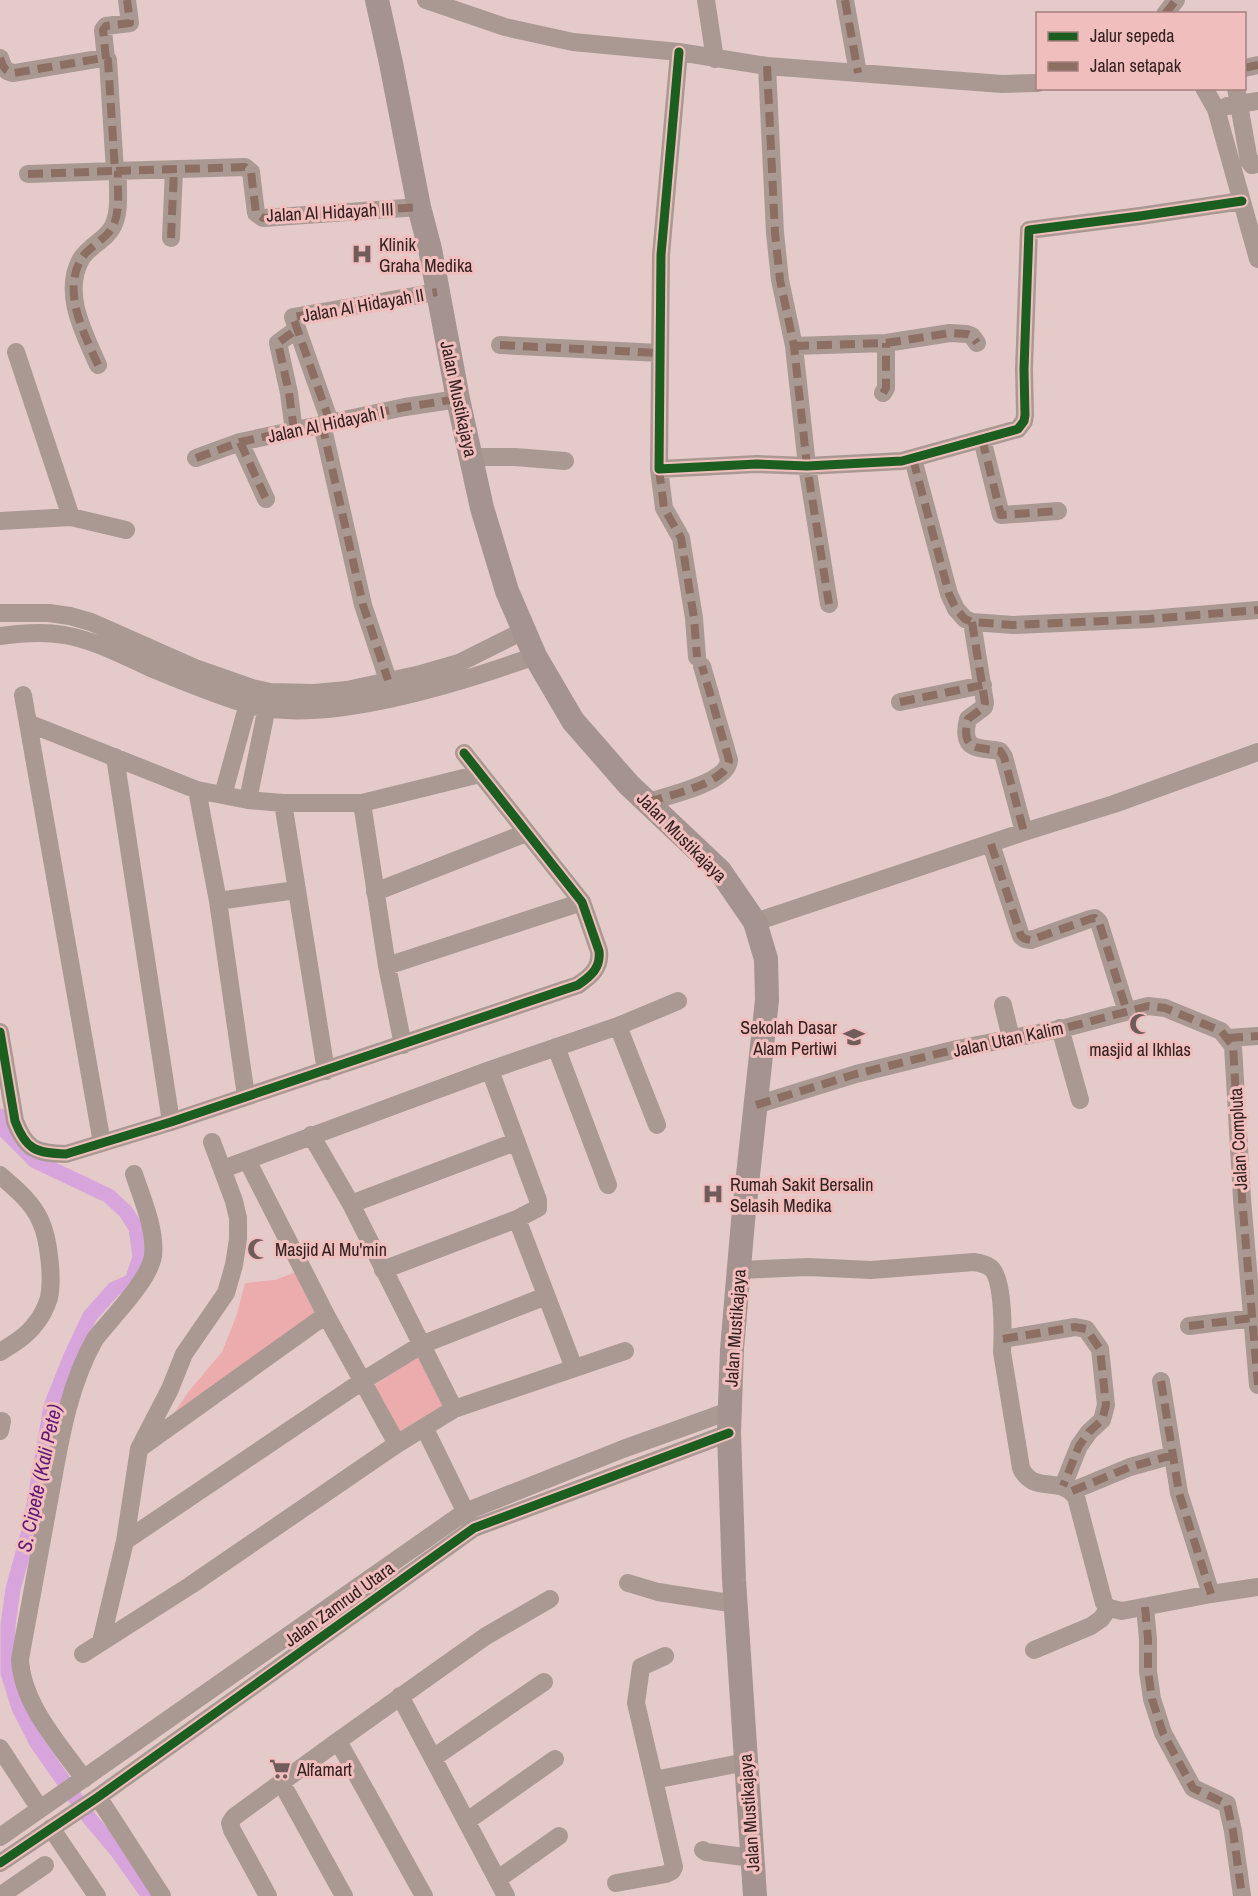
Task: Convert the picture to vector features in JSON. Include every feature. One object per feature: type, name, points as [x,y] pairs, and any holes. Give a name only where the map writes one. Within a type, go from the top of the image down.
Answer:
[{"type":"main road","name":"Jalan Mustikajaya","points":[[377,0],[419,207],[430,249],[458,399],[495,555],[507,591],[535,656],[573,722],[613,768],[720,871],[755,922],[766,958],[768,980],[743,1221],[732,1349],[729,1422],[736,1604],[755,1896]]},
{"type":"street","points":[[98,365],[78,318],[73,289],[75,273],[82,257],[113,227],[117,211],[110,75],[103,30],[106,26],[130,23],[127,0]]},
{"type":"street","points":[[426,0],[505,27],[573,42],[679,52],[767,66],[1002,84],[1036,83]]},
{"type":"street","points":[[706,0],[715,59]]},
{"type":"street","points":[[845,0],[858,73]]},
{"type":"street","points":[[648,802],[691,789],[720,775],[729,765],[699,662],[681,538],[664,508],[659,469],[662,255],[679,52]]},
{"type":"street","points":[[0,58],[4,69],[14,73],[106,59]]},
{"type":"street","points":[[767,66],[775,233],[780,280],[794,346],[807,466],[829,604]]},
{"type":"street","points":[[1205,90],[1216,109],[1258,259]]},
{"type":"street","points":[[1216,109],[1236,96],[1258,101]]},
{"type":"street","points":[[1236,96],[1249,161],[1252,165],[1258,164]]},
{"type":"street","name":"Jalan Al Hidayah III","points":[[28,174],[248,168],[251,172],[255,213],[263,218],[419,207]]},
{"type":"street","points":[[171,238],[174,170]]},
{"type":"street","points":[[659,469],[756,464],[807,466],[913,459],[1018,429],[1024,421],[1029,230],[1242,201]]},
{"type":"street","name":"Jalan Al Hidayah II","points":[[388,680],[363,605],[326,423],[293,319],[296,315],[437,292]]},
{"type":"street","points":[[294,431],[289,393],[278,343],[297,329]]},
{"type":"street","points":[[794,346],[886,344],[950,333],[967,334],[972,336],[977,343]]},
{"type":"street","points":[[883,393],[886,388],[886,344]]},
{"type":"street","points":[[500,345],[660,352]]},
{"type":"street","points":[[16,352],[71,518]]},
{"type":"street","name":"Jalan Al Hidayah I","points":[[196,458],[240,442],[326,423],[458,399]]},
{"type":"street","points":[[982,439],[1001,515],[1058,511]]},
{"type":"street","points":[[240,442],[266,499]]},
{"type":"street","points":[[471,458],[515,457],[565,461]]},
{"type":"street","points":[[913,459],[949,594],[960,615],[972,622],[1012,625],[1160,618],[1258,610]]},
{"type":"street","points":[[0,521],[71,518],[126,530]]},
{"type":"street","points":[[0,613],[49,613],[91,622],[111,640],[155,670],[300,710],[367,703],[463,680],[535,656]]},
{"type":"street","points":[[85,640],[91,622]]},
{"type":"street","points":[[972,622],[983,685],[984,707],[968,719],[967,736],[972,745],[977,748],[1000,751],[1004,757],[1024,832]]},
{"type":"street","points":[[259,698],[347,690],[421,674],[459,663],[524,632]]},
{"type":"street","points":[[0,636],[41,633],[85,640],[111,640]]},
{"type":"street","points":[[493,646],[499,668]]},
{"type":"street","points":[[900,702],[983,685]]},
{"type":"street","points":[[23,695],[102,1143]]},
{"type":"street","points":[[223,795],[259,698]]},
{"type":"street","points":[[248,800],[259,698]]},
{"type":"street","points":[[28,723],[197,790],[248,800],[282,803],[362,803],[480,774]]},
{"type":"street","points":[[755,922],[1114,804],[1258,752]]},
{"type":"street","points":[[0,1032],[15,1121],[25,1143],[43,1151],[66,1154],[326,1071],[578,984],[588,978],[597,969],[600,960],[582,902],[464,753]]},
{"type":"street","points":[[115,757],[171,1122]]},
{"type":"street","points":[[197,790],[218,902],[246,1096]]},
{"type":"street","points":[[282,803],[326,1071]]},
{"type":"street","points":[[362,803],[387,966],[403,1045]]},
{"type":"street","points":[[375,892],[526,833]]},
{"type":"street","points":[[991,844],[1021,936],[1025,939],[1031,940],[1090,919],[1095,918],[1099,922],[1127,1012]]},
{"type":"street","points":[[218,902],[296,890]]},
{"type":"street","points":[[387,966],[582,902]]},
{"type":"street","points":[[223,1168],[490,1070],[618,1026],[678,1001]]},
{"type":"street","points":[[1003,1005],[1011,1038]]},
{"type":"street","name":"Jalan Utan Kalim","points":[[756,1105],[856,1074],[1148,1006],[1165,1008],[1221,1032],[1228,1038]]},
{"type":"street","points":[[618,1026],[657,1125]]},
{"type":"street","points":[[1060,1028],[1080,1100]]},
{"type":"street","points":[[1228,1038],[1258,1036]]},
{"type":"street","name":"Jalan Compluta","points":[[1228,1038],[1233,1046],[1242,1198],[1258,1385]]},
{"type":"street","points":[[556,1047],[608,1185]]},
{"type":"street","points":[[383,1270],[535,1210],[538,1204],[490,1070]]},
{"type":"street","points":[[311,1135],[351,1204],[454,1409]]},
{"type":"street","points":[[101,1642],[125,1541],[139,1449],[170,1389],[184,1354],[226,1293],[235,1256],[238,1218],[223,1168],[212,1142]]},
{"type":"street","points":[[351,1204],[515,1142]]},
{"type":"street","points":[[247,1160],[361,1382],[397,1443]]},
{"type":"street","points":[[83,1780],[33,1703],[23,1683],[20,1659],[60,1440],[74,1388],[95,1339],[149,1270],[153,1255],[147,1214],[134,1174]]},
{"type":"street","points":[[0,1176],[16,1188],[41,1221],[49,1257],[49,1296],[35,1325],[19,1340],[0,1352]]},
{"type":"street","points":[[517,1219],[574,1368]]},
{"type":"street","points":[[740,1270],[808,1267],[871,1270],[983,1263],[993,1269],[998,1280],[1004,1368],[1024,1475],[1034,1483],[1068,1489],[1130,1467],[1173,1455]]},
{"type":"street","points":[[125,1541],[361,1382],[421,1345],[546,1296]]},
{"type":"street","points":[[139,1449],[326,1315]]},
{"type":"street","points":[[1189,1326],[1252,1318]]},
{"type":"street","points":[[1003,1339],[1075,1327],[1086,1329],[1100,1349],[1106,1405],[1104,1416],[1078,1446],[1068,1489]]},
{"type":"street","points":[[83,1654],[191,1585],[397,1443],[425,1429],[454,1409],[625,1351]]},
{"type":"street","points":[[1161,1381],[1179,1493],[1211,1594]]},
{"type":"street","name":"Jalan Zamrud Utara","points":[[0,1837],[469,1520],[623,1449],[729,1422]]},
{"type":"street","name":"Jalan Zamrud Utara","points":[[0,1863],[94,1799],[469,1520],[631,1469],[729,1422]]},
{"type":"street","points":[[425,1429],[469,1520]]},
{"type":"street","points":[[623,1449],[631,1469]]},
{"type":"street","points":[[1068,1489],[1076,1497],[1101,1597],[1108,1608],[1122,1611],[1258,1587]]},
{"type":"street","points":[[628,1583],[658,1592],[736,1604]]},
{"type":"street","points":[[268,1896],[232,1830],[230,1823],[234,1817],[486,1636],[550,1599]]},
{"type":"street","points":[[1145,1607],[1149,1640],[1148,1671],[1152,1699],[1163,1733],[1193,1788],[1227,1804],[1242,1896]]},
{"type":"street","points":[[1034,1650],[1091,1626],[1101,1619],[1108,1608]]},
{"type":"street","points":[[616,1883],[666,1874],[674,1867],[636,1703],[641,1667],[665,1656]]},
{"type":"street","points":[[433,1758],[544,1682]]},
{"type":"street","points":[[400,1696],[506,1896]]},
{"type":"street","points":[[338,1741],[424,1896]]},
{"type":"street","points":[[0,1748],[42,1808]]},
{"type":"street","points":[[467,1821],[555,1759]]},
{"type":"street","points":[[654,1780],[746,1762]]},
{"type":"street","points":[[280,1782],[344,1896]]},
{"type":"street","points":[[94,1799],[162,1896]]},
{"type":"street","points":[[53,1827],[97,1896]]},
{"type":"street","points":[[498,1880],[559,1836]]},
{"type":"street","points":[[703,1850],[752,1858]]},
{"type":"street","points":[[0,1896],[45,1865]]},
{"type":"shaded area","points":[[296,1272],[316,1312],[170,1419],[189,1391],[222,1352],[237,1314],[245,1283],[275,1280]]},
{"type":"shaded area","points":[[419,1356],[446,1407],[399,1432],[373,1386]]},
{"type":"waterway","name":"S. Cipete (Kali Pete)","points":[[0,1116],[3,1129],[35,1161],[109,1196],[126,1212],[136,1228],[140,1257],[132,1281],[114,1289],[90,1316],[51,1406],[30,1527],[13,1589],[8,1625],[8,1673],[19,1708],[37,1743],[90,1819],[117,1851],[149,1896]]},
{"type":"marked path","points":[[106,59],[103,30],[106,26],[130,23],[127,0]]},
{"type":"marked path","points":[[845,0],[858,73]]},
{"type":"marked path","points":[[1167,12],[1176,0]]},
{"type":"marked path","points":[[0,58],[6,70],[14,73],[103,58],[108,60],[115,171],[245,167],[251,172],[256,213],[263,218],[419,207]]},
{"type":"marked path","points":[[1246,68],[1258,65]]},
{"type":"marked path","points":[[767,66],[775,233],[780,280],[794,346],[807,466],[829,604]]},
{"type":"marked path","points":[[171,238],[174,170]]},
{"type":"marked path","points":[[28,174],[115,171]]},
{"type":"marked path","points":[[98,365],[77,313],[74,285],[81,259],[107,235],[113,226],[118,206],[118,171]]},
{"type":"marked path","points":[[330,422],[293,317],[437,292]]},
{"type":"marked path","points":[[294,431],[289,393],[278,343],[297,329]]},
{"type":"marked path","points":[[794,346],[886,343],[950,333],[967,334],[972,336],[977,343]]},
{"type":"marked path","points":[[883,393],[886,388],[886,343]]},
{"type":"marked path","points":[[500,345],[660,353]]},
{"type":"marked path","points":[[196,458],[240,442],[405,407],[458,399]]},
{"type":"marked path","points":[[322,424],[363,605],[388,680]]},
{"type":"marked path","points":[[982,439],[1001,515],[1058,511]]},
{"type":"marked path","points":[[240,442],[266,499]]},
{"type":"marked path","points":[[913,459],[949,594],[956,609],[965,619],[972,622],[1013,625],[1149,619],[1258,610]]},
{"type":"marked path","points":[[659,469],[664,508],[681,538],[694,618],[697,657]]},
{"type":"marked path","points":[[972,622],[985,703],[984,707],[968,719],[967,737],[973,746],[1000,751],[1004,757],[1024,832]]},
{"type":"marked path","points":[[648,802],[708,782],[726,768],[729,760],[702,666]]},
{"type":"marked path","points":[[900,702],[983,685]]},
{"type":"marked path","points":[[991,844],[1021,936],[1025,939],[1031,940],[1090,919],[1095,918],[1099,922],[1127,1012]]},
{"type":"marked path","points":[[756,1105],[856,1074],[957,1049],[1065,1028],[1148,1006],[1165,1008],[1221,1031],[1233,1046],[1242,1199],[1258,1385]]},
{"type":"marked path","points":[[1228,1038],[1258,1036]]},
{"type":"marked path","points":[[1189,1326],[1252,1318]]},
{"type":"marked path","points":[[1003,1339],[1075,1327],[1086,1329],[1100,1349],[1106,1405],[1102,1420],[1079,1446],[1063,1486]]},
{"type":"marked path","points":[[1161,1381],[1179,1493],[1211,1594]]},
{"type":"marked path","points":[[1072,1491],[1130,1467],[1173,1455]]},
{"type":"marked path","points":[[1145,1607],[1148,1671],[1152,1699],[1163,1733],[1193,1788],[1227,1804],[1242,1896]]},
{"type":"cycle path","points":[[679,52],[661,255],[659,469],[757,464],[807,466],[902,461],[1018,429],[1025,415],[1024,369],[1029,230],[1242,201]]},
{"type":"cycle path","points":[[0,1032],[15,1121],[19,1131],[33,1148],[66,1154],[171,1122],[578,985],[594,971],[599,957],[582,902],[464,753]]},
{"type":"cycle path","points":[[0,1863],[98,1797],[474,1528],[729,1433]]},
{"type":"place","name":"Klinik Graha Medika","points":[[362,254]]},
{"type":"place","name":"masjid al Ikhlas","points":[[1140,1024]]},
{"type":"place","name":"Sekolah Dasar Alam Pertiwi","points":[[854,1037]]},
{"type":"place","name":"Rumah Sakit Bersalin Selasih Medika","points":[[713,1194]]},
{"type":"place","name":"Masjid Al Mu'min","points":[[258,1249]]},
{"type":"place","name":"Alfamart","points":[[280,1769]]}]
